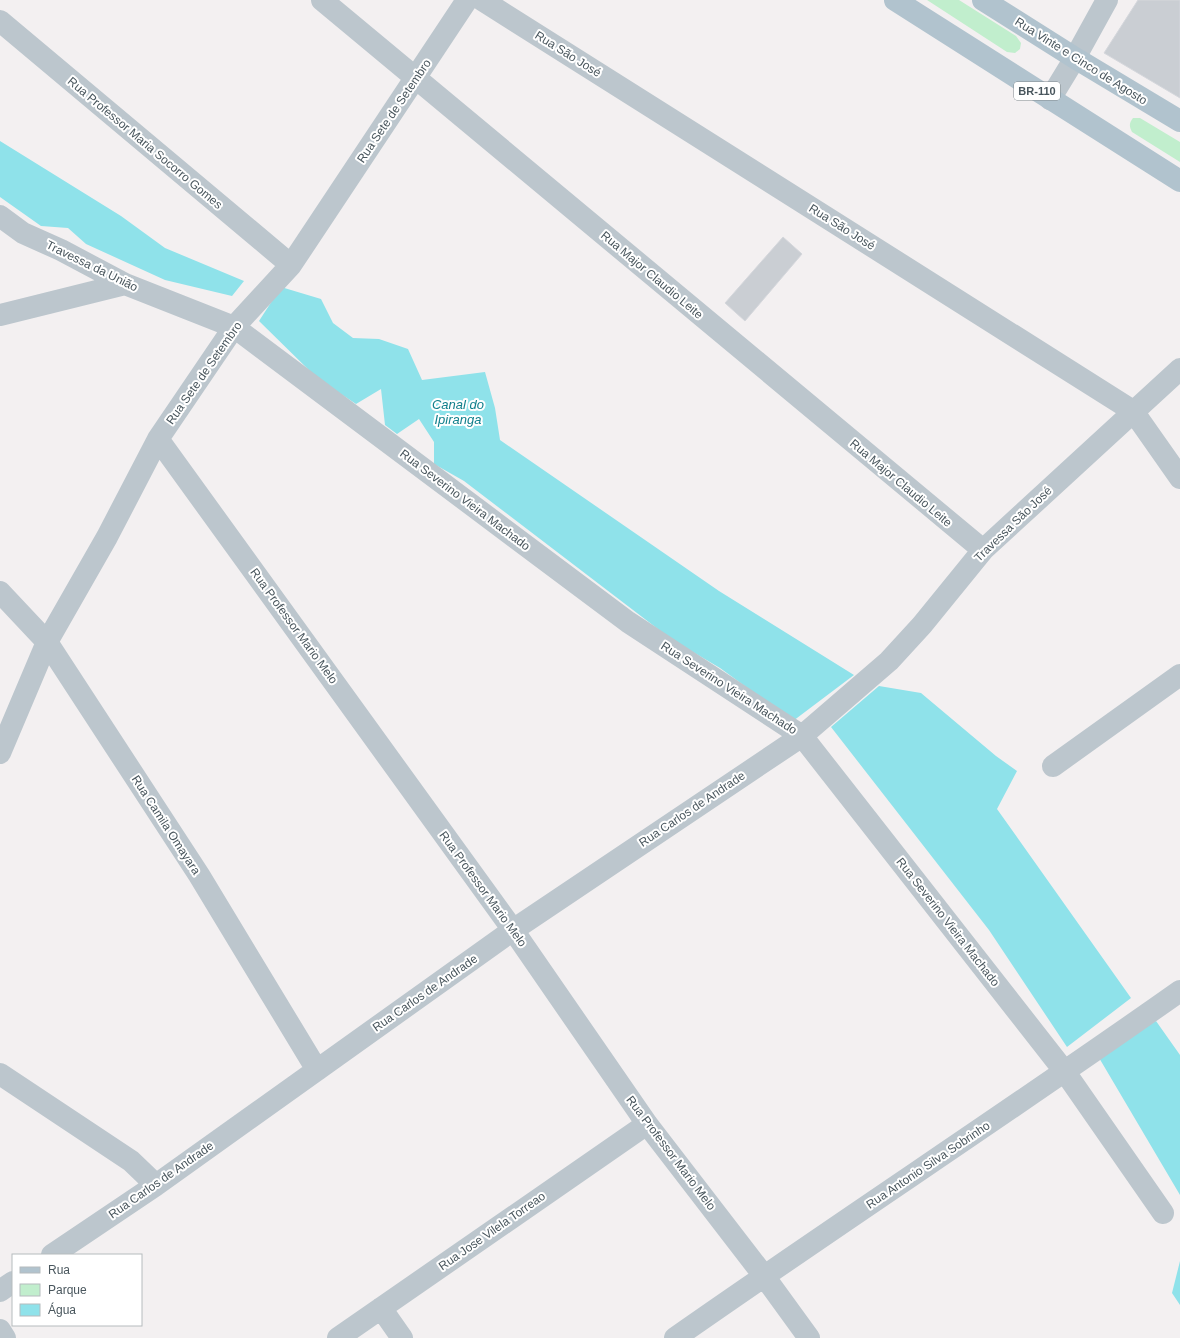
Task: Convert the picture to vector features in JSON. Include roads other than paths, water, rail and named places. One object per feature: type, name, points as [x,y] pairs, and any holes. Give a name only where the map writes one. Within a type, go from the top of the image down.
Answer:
[{"type":"main road","name":"BR-110","points":[[895,0],[1180,181]]},
{"type":"main road","name":"Rua Vinte e Cinco de Agosto","points":[[983,0],[1075,58],[1180,121]]},
{"type":"street","name":"Rua Major Claudio Leite","points":[[322,0],[983,550]]},
{"type":"street","name":"Rua Sete de Setembro","points":[[0,753],[47,642],[107,537],[158,439],[241,319],[291,265],[416,79],[467,0]]},
{"type":"street","name":"Rua São José","points":[[482,0],[1133,411],[1180,478]]},
{"type":"street","points":[[1050,99],[1075,58],[1107,0]]},
{"type":"street","name":"Rua Professor Maria Socorro Gomes","points":[[0,21],[291,265]]},
{"type":"street","name":"Travessa da União","points":[[0,216],[23,233],[61,250],[125,284],[241,319]]},
{"type":"street","points":[[0,315],[125,284]]},
{"type":"street","name":"Rua Severino Vieira Machado","points":[[241,319],[628,622],[802,736],[1065,1072],[1163,1213]]},
{"type":"street","name":"Travessa São José","points":[[802,736],[888,661],[922,625],[983,550],[1180,369]]},
{"type":"street","name":"Rua Professor Mario Melo","points":[[158,439],[513,930],[647,1124],[764,1276],[809,1338]]},
{"type":"street","name":"Rua Camila Omayara","points":[[0,592],[47,642],[199,875],[317,1070]]},
{"type":"street","points":[[1053,766],[1180,676]]},
{"type":"street","name":"Rua Carlos de Andrade","points":[[53,1254],[156,1185],[513,930],[802,736]]},
{"type":"street","name":"Rua Antonio Silva Sobrinho","points":[[675,1338],[1065,1072],[1180,991]]},
{"type":"street","points":[[0,1074],[131,1161],[156,1185]]},
{"type":"street","name":"Rua Jose Vilela Torreao","points":[[338,1338],[647,1124]]},
{"type":"street","points":[[0,1291],[12,1283]]},
{"type":"street","points":[[381,1308],[402,1338]]},
{"type":"street","points":[[0,1330],[5,1338]]},
{"type":"water","points":[[0,141],[121,216],[165,248],[244,281],[232,296],[165,280],[86,244],[68,228],[41,226],[0,197]]},
{"type":"water","name":"Canal do Ipiranga","points":[[281,287],[321,299],[333,323],[353,338],[379,339],[408,349],[422,380],[485,372],[495,408],[500,440],[719,591],[854,675],[793,721],[720,668],[671,639],[464,481],[434,464],[434,442],[419,419],[397,434],[385,425],[381,389],[356,404],[317,378],[259,321]]},
{"type":"water","points":[[879,686],[921,693],[996,756],[1017,771],[997,809],[1131,998],[1067,1047],[989,930],[831,727]]},
{"type":"water","points":[[1156,1021],[1180,1055],[1180,1195],[1095,1051]]},
{"type":"water","points":[[1180,1261],[1180,1305],[1172,1293]]}]
